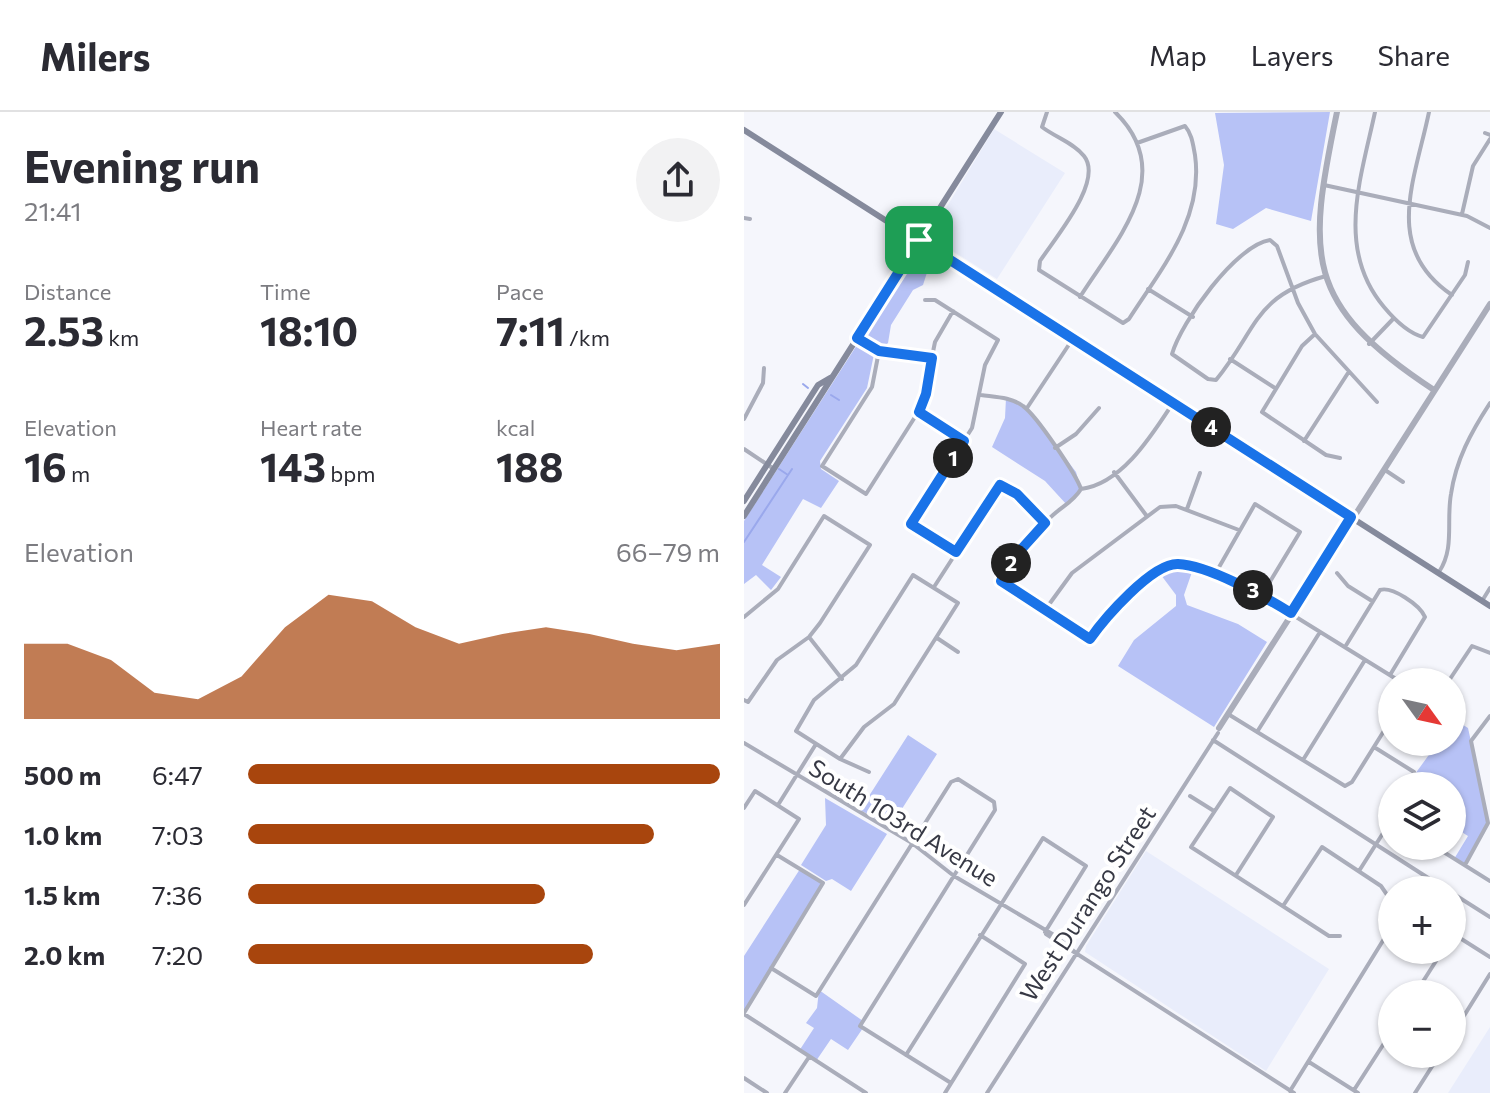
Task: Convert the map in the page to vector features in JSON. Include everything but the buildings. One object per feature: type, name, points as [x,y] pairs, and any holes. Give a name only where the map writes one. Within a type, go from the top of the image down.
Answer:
[{"type":"main road","points":[[744,516],[818,385],[830,378],[857,338],[996,113]]},
{"type":"main road","points":[[745,133],[919,240],[1490,606]]},
{"type":"main road","points":[[744,501],[771,466]]},
{"type":"street","points":[[1047,112],[1041,125],[1083,155],[1090,175],[1086,189],[1038,268],[1123,323],[1180,239],[1193,203],[1196,162],[1185,126],[1137,143]]},
{"type":"street","points":[[1080,297],[1138,204],[1143,175],[1137,143],[1115,112]]},
{"type":"street","points":[[1337,112],[1318,222],[1326,276],[1340,307],[1369,344],[1434,390]]},
{"type":"street","points":[[1375,112],[1354,224],[1358,256],[1374,293],[1394,318],[1423,337],[1467,272],[1468,262]]},
{"type":"street","points":[[1429,112],[1407,228],[1416,258],[1429,277],[1452,295]]},
{"type":"street","points":[[1462,214],[1473,166],[1488,136]]},
{"type":"street","points":[[1322,185],[1462,214],[1490,228]]},
{"type":"street","points":[[1326,276],[1292,288],[1263,308],[1214,381],[1172,354],[1193,317],[1233,263],[1266,240],[1273,241],[1292,288],[1315,334],[1377,402]]},
{"type":"street","points":[[1148,289],[1193,317]]},
{"type":"street","points":[[925,300],[935,300],[998,340],[985,365],[975,420],[911,524],[956,552]]},
{"type":"street","points":[[1403,482],[1383,469],[1489,308]]},
{"type":"street","points":[[879,351],[872,387],[822,466],[866,494],[919,412],[926,394],[938,335],[953,311]]},
{"type":"street","points":[[1369,344],[1394,318]]},
{"type":"street","points":[[1315,334],[1302,346],[1262,412],[1330,457],[1340,458]]},
{"type":"street","points":[[857,338],[879,351],[932,358]]},
{"type":"street","points":[[1027,408],[1073,339]]},
{"type":"street","points":[[1230,359],[1275,388]]},
{"type":"street","points":[[744,419],[763,383],[764,368]]},
{"type":"street","points":[[1304,441],[1348,373]]},
{"type":"street","points":[[981,395],[1006,398],[1027,408],[1076,472],[1081,489],[1076,498],[1045,523],[1017,554],[1001,581],[1089,642],[1116,605],[1163,567],[1177,564],[1262,595],[1378,668]]},
{"type":"street","points":[[1081,489],[1097,485],[1142,449],[1173,403]]},
{"type":"street","points":[[1438,573],[1450,553],[1449,510],[1456,471],[1469,437],[1490,403]]},
{"type":"street","points":[[1055,448],[1076,434],[1099,408]]},
{"type":"street","points":[[919,412],[964,441]]},
{"type":"street","points":[[744,449],[771,466]]},
{"type":"street","name":"West Durango Street","points":[[987,1093],[1383,469]]},
{"type":"street","points":[[1114,472],[1146,515]]},
{"type":"street","points":[[1187,509],[1200,473]]},
{"type":"street","points":[[934,587],[1000,485],[1017,494],[1045,523]]},
{"type":"street","points":[[1214,576],[1255,504],[1300,532],[1262,595]]},
{"type":"street","points":[[1045,610],[1072,573],[1146,515],[1164,505],[1187,509],[1239,530]]},
{"type":"street","points":[[744,617],[778,589],[824,516],[870,545],[809,637],[777,660],[746,701]]},
{"type":"street","points":[[1337,573],[1348,586],[1373,602]]},
{"type":"street","points":[[840,759],[864,727],[894,704],[958,603],[913,575],[862,657],[842,679],[814,700],[796,731],[840,759],[869,772]]},
{"type":"street","points":[[1345,647],[1384,588],[1425,615],[1394,668]]},
{"type":"street","points":[[1482,601],[1490,588]]},
{"type":"street","points":[[1257,732],[1320,632]]},
{"type":"street","points":[[809,637],[842,679]]},
{"type":"street","points":[[937,638],[958,652]]},
{"type":"street","points":[[1458,668],[1474,645],[1490,653]]},
{"type":"street","points":[[1302,760],[1365,660]]},
{"type":"street","points":[[1228,714],[1347,786],[1378,741]]},
{"type":"street","points":[[1465,865],[1488,823],[1486,786],[1472,739],[1490,716]]},
{"type":"street","points":[[1213,740],[1425,876]]},
{"type":"street","name":"South 103rd Avenue","points":[[744,743],[912,843],[954,876],[1292,1092]]},
{"type":"street","points":[[778,805],[816,744]]},
{"type":"street","points":[[1374,747],[1410,772]]},
{"type":"street","points":[[771,968],[816,996],[954,779],[996,806],[860,1026],[951,1083]]},
{"type":"street","points":[[1236,875],[1273,817],[1230,788],[1191,847],[1329,936],[1340,936]]},
{"type":"street","points":[[744,808],[755,791],[799,819],[744,905]]},
{"type":"street","points":[[1190,796],[1214,811]]},
{"type":"street","points":[[906,1055],[1043,838],[1086,866],[1045,932]]},
{"type":"street","points":[[1359,872],[1378,841]]},
{"type":"street","points":[[1283,906],[1322,847],[1378,884]]},
{"type":"street","points":[[777,855],[823,883],[744,1013],[866,1093]]},
{"type":"street","points":[[1457,860],[1490,881]]},
{"type":"street","points":[[1466,902],[1490,917]]},
{"type":"street","points":[[945,1093],[1025,964],[980,935]]},
{"type":"street","points":[[1466,942],[1490,957]]},
{"type":"street","points":[[1292,1092],[1378,949]]},
{"type":"street","points":[[1466,1013],[1490,974]]},
{"type":"street","points":[[1309,1062],[1356,1092],[1378,1055]]},
{"type":"street","points":[[785,1093],[809,1057]]},
{"type":"street","points":[[1415,1093],[1431,1068]]},
{"type":"street","points":[[744,1078],[767,1093]]},
{"type":"street","points":[[754,1093],[758,1087]]},
{"type":"shaded area","points":[[1330,112],[1311,221],[1266,208],[1233,229],[1216,224],[1224,165],[1215,113]]},
{"type":"shaded area","points":[[994,129],[1065,173],[997,279],[929,236]]},
{"type":"shaded area","points":[[923,251],[931,260],[923,285],[913,290],[891,325],[888,343],[874,354],[867,388],[820,461],[821,469],[839,481],[821,508],[803,499],[762,565],[781,577],[771,590],[756,575],[744,584],[744,521],[916,253]]},
{"type":"shaded area","points":[[1006,398],[1027,408],[1076,472],[1081,489],[1067,505],[1045,481],[992,447],[1005,418]]},
{"type":"shaded area","points":[[1176,568],[1192,572],[1184,595],[1187,605],[1238,624],[1267,642],[1214,727],[1118,666],[1134,640],[1176,606],[1176,595],[1161,575]]},
{"type":"shaded area","points":[[1468,728],[1488,818],[1485,832],[1465,865],[1456,860],[1466,860],[1466,772],[1416,772],[1428,756],[1466,756]]},
{"type":"shaded area","points":[[908,735],[937,754],[891,826],[860,810]]},
{"type":"shaded area","points":[[825,798],[887,834],[851,891],[832,879],[826,881],[801,865],[826,825]]},
{"type":"shaded area","points":[[1146,851],[1329,969],[1266,1071],[1085,952]]},
{"type":"shaded area","points":[[800,869],[823,883],[744,1013],[744,956]]},
{"type":"shaded area","points":[[819,990],[863,1021],[863,1028],[848,1050],[831,1039],[816,1061],[799,1051],[814,1028],[806,1023],[817,1008]]},
{"type":"shaded area","points":[[1490,1027],[1490,1093],[1448,1093]]},
{"type":"waterway","points":[[803,384],[808,388]]},
{"type":"waterway","points":[[831,395],[839,400]]},
{"type":"waterway","points":[[779,469],[788,475]]},
{"type":"waterway","points":[[744,542],[792,469]]},
{"type":"route","points":[[919,240],[1351,517],[1291,613],[1243,586],[1177,564],[1163,567],[1116,605],[1090,639],[1001,581],[1026,541],[1045,523],[1030,504],[1007,487],[1000,485],[996,489],[956,552],[911,524],[964,441],[919,412],[926,394],[932,358],[879,351],[857,338],[919,240]]}]
